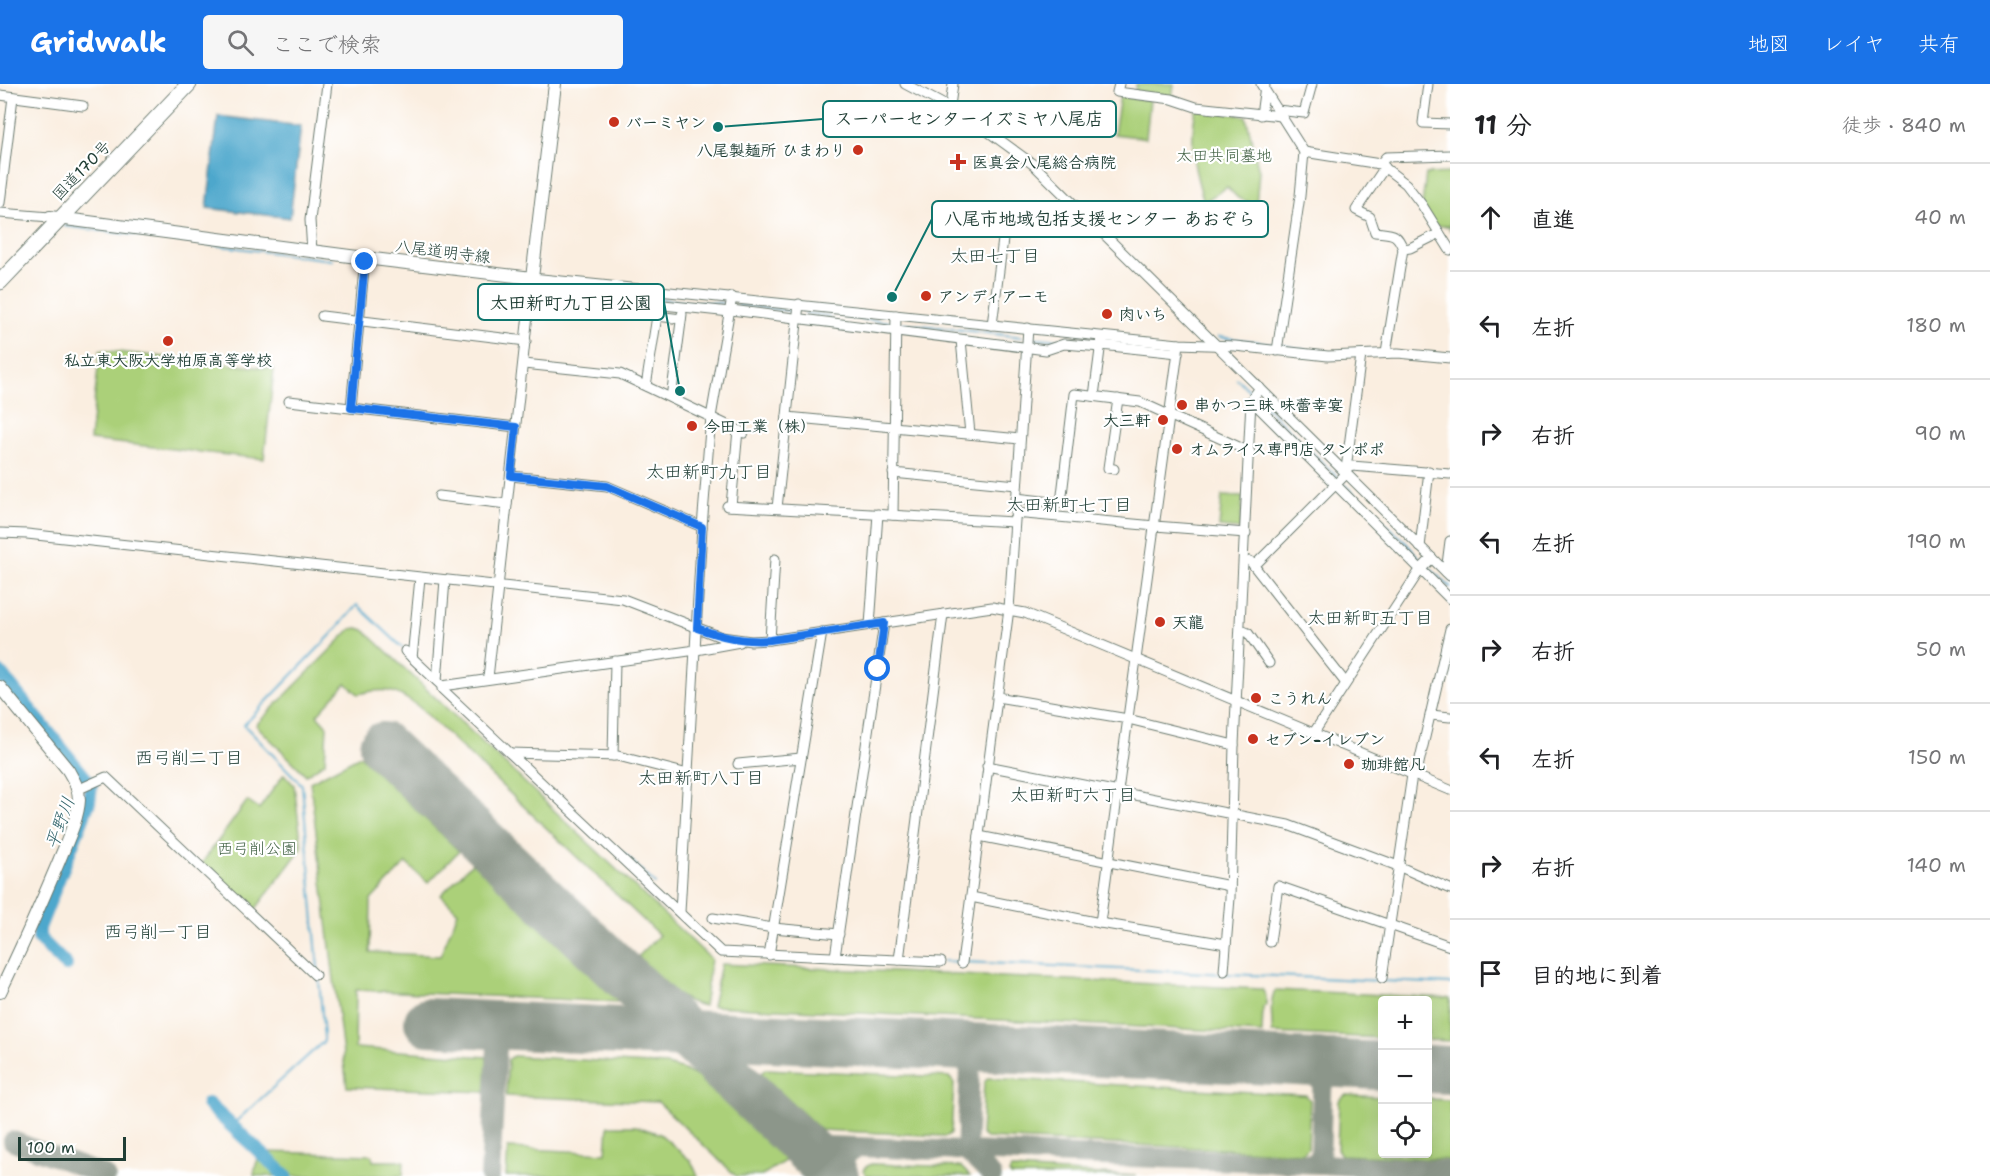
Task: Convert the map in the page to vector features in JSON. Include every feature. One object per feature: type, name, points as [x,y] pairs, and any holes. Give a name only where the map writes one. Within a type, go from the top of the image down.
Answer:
[{"type":"highway","name":"国道170号","points":[[0,282],[177,84]]},
{"type":"highway","name":"国道170号","points":[[0,268],[55,218],[189,84]]},
{"type":"main road","points":[[532,278],[555,84]]},
{"type":"main road","name":"八尾道明寺線","points":[[55,218],[312,252],[365,263],[532,278]]},
{"type":"main road","points":[[0,687],[68,770],[86,786],[79,799],[77,814],[28,936],[0,992]]},
{"type":"street","points":[[312,252],[310,220],[327,84]]},
{"type":"street","points":[[905,84],[916,86],[950,106],[1034,165],[1216,346],[1255,394],[1343,476],[1356,494],[1426,564],[1450,598]]},
{"type":"street","points":[[950,106],[953,84]]},
{"type":"street","points":[[1119,84],[1118,92],[1172,99],[1196,107],[1261,115],[1304,113],[1312,84]]},
{"type":"street","points":[[1428,84],[1423,123],[1450,124]]},
{"type":"street","points":[[1261,115],[1264,86]]},
{"type":"street","points":[[1264,86],[1304,152],[1300,196],[1278,346]]},
{"type":"street","points":[[0,95],[83,106]]},
{"type":"street","points":[[0,203],[13,97]]},
{"type":"street","points":[[1304,152],[1383,165],[1411,190],[1450,250]]},
{"type":"street","points":[[1386,353],[1403,249],[1399,238],[1395,235],[1375,232],[1370,217],[1356,210],[1386,157],[1450,155]]},
{"type":"street","points":[[992,325],[1007,208]]},
{"type":"street","points":[[0,213],[55,218]]},
{"type":"street","points":[[1403,249],[1410,248],[1438,234]]},
{"type":"street","points":[[351,408],[365,263]]},
{"type":"street","points":[[488,678],[532,278],[1029,328],[1101,343]]},
{"type":"street","points":[[531,291],[731,311],[1046,350],[1064,344],[1101,343],[1178,348],[1278,346],[1328,356],[1386,353],[1450,357]]},
{"type":"street","points":[[680,912],[702,527],[711,417],[732,297]]},
{"type":"street","points":[[777,508],[799,304]]},
{"type":"street","points":[[671,398],[683,306]]},
{"type":"street","points":[[893,515],[896,315]]},
{"type":"street","points":[[322,316],[526,341]]},
{"type":"street","points":[[646,386],[657,316],[681,319]]},
{"type":"street","points":[[962,963],[1009,609],[1029,328]]},
{"type":"street","points":[[962,340],[970,434]]},
{"type":"street","points":[[1094,396],[1101,343]]},
{"type":"street","points":[[1100,923],[1178,348]]},
{"type":"street","points":[[1343,476],[1361,355]]},
{"type":"street","points":[[524,364],[620,374],[741,432],[729,506],[893,515],[1015,518],[1246,532]]},
{"type":"street","points":[[1016,498],[1061,503],[1074,394],[1140,402],[1250,452]]},
{"type":"street","points":[[1255,394],[1343,476],[1356,494],[1387,524],[1420,547]]},
{"type":"street","points":[[1224,971],[1230,886],[1234,745],[1255,394]]},
{"type":"street","points":[[1114,469],[1108,468],[1118,399]]},
{"type":"street","points":[[289,401],[516,427]]},
{"type":"street","points":[[787,417],[1020,439]]},
{"type":"street","points":[[1254,566],[1352,466],[1450,474]]},
{"type":"street","points":[[1429,471],[1420,547],[1426,564],[1448,574],[1450,540]]},
{"type":"street","points":[[893,472],[1017,485]]},
{"type":"street","points":[[511,476],[607,486],[702,527]]},
{"type":"street","points":[[439,496],[507,504]]},
{"type":"street","points":[[870,625],[878,514]]},
{"type":"street","points":[[0,533],[27,534],[623,599],[721,637],[742,641],[770,640],[992,607],[1009,609],[1025,612],[1450,790]]},
{"type":"street","points":[[1245,555],[1346,682]]},
{"type":"street","points":[[770,640],[776,559]]},
{"type":"street","points":[[1313,734],[1426,564]]},
{"type":"street","points":[[412,658],[420,578]]},
{"type":"street","points":[[439,683],[445,580]]},
{"type":"street","points":[[899,960],[943,614]]},
{"type":"street","points":[[835,957],[884,623]]},
{"type":"street","points":[[1382,978],[1414,776],[1447,658],[1450,629]]},
{"type":"street","points":[[1241,630],[1248,633],[1269,663]]},
{"type":"street","points":[[769,955],[822,632]]},
{"type":"street","points":[[439,683],[696,650],[742,641]]},
{"type":"street","points":[[405,651],[439,683],[442,689],[721,952],[940,962]]},
{"type":"street","points":[[613,756],[615,661]]},
{"type":"street","points":[[997,697],[1128,718],[1234,745]]},
{"type":"street","points":[[1431,716],[1450,717]]},
{"type":"street","points":[[510,753],[613,756],[688,774]]},
{"type":"street","points":[[738,765],[801,759]]},
{"type":"street","points":[[987,766],[1288,825],[1398,866],[1450,890]]},
{"type":"street","points":[[86,786],[106,777],[315,975]]},
{"type":"street","points":[[979,836],[1230,886]]},
{"type":"street","points":[[1270,942],[1278,886],[1450,945]]},
{"type":"street","points":[[971,897],[1100,923],[1226,944]]},
{"type":"street","points":[[713,918],[773,928],[839,934]]},
{"type":"green space","points":[[1136,84],[1174,84],[1172,98],[1135,93]]},
{"type":"green space","points":[[1120,96],[1150,100],[1146,138],[1114,134]]},
{"type":"green space","name":"太田共同墓地","points":[[1196,109],[1246,116],[1259,171],[1256,205],[1238,198],[1227,187],[1204,202],[1193,156]]},
{"type":"green space","points":[[1450,173],[1450,231],[1449,226],[1434,226],[1422,205],[1426,174]]},
{"type":"green space","points":[[100,350],[274,369],[264,459],[90,440]]},
{"type":"green space","points":[[1222,496],[1243,497],[1240,529],[1219,527]]},
{"type":"green space","points":[[351,629],[364,630],[711,959],[704,1006],[676,994],[637,958],[659,935],[411,701],[391,691],[358,694],[346,683],[317,715],[327,726],[325,762],[306,775],[256,725]]},
{"type":"green space","points":[[360,756],[459,851],[428,883],[406,863],[371,900],[370,952],[440,956],[458,912],[441,895],[474,861],[619,1002],[356,990],[355,1048],[487,1057],[486,1092],[347,1087],[310,782]]},
{"type":"green space","name":"西弓削公園","points":[[284,774],[294,785],[302,848],[255,910],[202,863],[247,801],[259,809]]},
{"type":"green space","points":[[721,964],[1262,989],[1266,996],[1266,1005],[1263,1007],[1262,1033],[712,1006]]},
{"type":"green space","points":[[1276,990],[1406,996],[1378,996],[1378,1038],[1272,1033],[1271,1005]]},
{"type":"green space","points":[[1432,997],[1450,998],[1450,1041],[1432,1040]]},
{"type":"green space","points":[[513,1056],[666,1065],[684,1070],[700,1078],[788,1159],[761,1176],[736,1176],[658,1102],[506,1096],[508,1060]]},
{"type":"green space","points":[[765,1069],[949,1077],[954,1083],[951,1133],[942,1136],[821,1130],[761,1074]]},
{"type":"green space","points":[[988,1078],[1306,1095],[1310,1100],[1308,1148],[1303,1153],[986,1138],[981,1134],[984,1083]]},
{"type":"green space","points":[[1345,1095],[1378,1097],[1378,1157],[1341,1155],[1337,1149],[1339,1101]]},
{"type":"green space","points":[[1432,1099],[1450,1100],[1450,1160],[1406,1158],[1432,1158]]},
{"type":"green space","points":[[608,1126],[636,1126],[660,1134],[691,1161],[698,1176],[506,1176],[508,1148],[606,1153]]},
{"type":"green space","points":[[267,1152],[372,1155],[373,1161],[404,1161],[403,1176],[254,1176],[259,1158]]},
{"type":"green space","points":[[871,1164],[961,1167],[970,1176],[868,1176],[864,1168]]},
{"type":"green space","points":[[1011,1169],[1136,1176],[1011,1176],[1009,1173]]},
{"type":"water","points":[[218,116],[301,126],[290,218],[207,208]]},
{"type":"waterway","points":[[64,226],[332,260]]},
{"type":"waterway","points":[[534,284],[686,302],[723,303]]},
{"type":"waterway","points":[[738,305],[791,311]]},
{"type":"waterway","points":[[805,313],[830,316]]},
{"type":"waterway","points":[[844,317],[889,322]]},
{"type":"waterway","points":[[902,323],[1022,337]]},
{"type":"waterway","points":[[1218,337],[1275,344]]},
{"type":"waterway","points":[[1034,338],[1096,342]]},
{"type":"waterway","points":[[1281,345],[1307,350]]},
{"type":"waterway","points":[[1237,379],[1252,393]]},
{"type":"waterway","points":[[1256,397],[1338,478]]},
{"type":"waterway","points":[[1342,482],[1406,543],[1422,562]]},
{"type":"waterway","points":[[1427,566],[1450,587]]},
{"type":"waterway","points":[[231,1126],[324,1041],[302,785],[244,725],[357,605],[403,648]]},
{"type":"waterway","name":"平野川","points":[[0,673],[91,785],[89,802],[39,928],[39,938],[66,965]]},
{"type":"waterway","points":[[618,848],[655,884]]},
{"type":"waterway","points":[[943,961],[959,962]]},
{"type":"waterway","points":[[964,962],[1450,984]]},
{"type":"waterway","name":"平野川","points":[[208,1104],[286,1176]]},
{"type":"taxiway","points":[[490,1176],[497,1047],[503,1038],[520,1027]]},
{"type":"taxiway","points":[[971,1047],[966,1151],[992,1176]]},
{"type":"taxiway","points":[[1320,1164],[1323,1064]]},
{"type":"taxiway","points":[[13,1141],[106,1176]]},
{"type":"taxiway","points":[[802,1145],[1450,1171]]},
{"type":"taxiway","points":[[842,1176],[845,1158],[859,1147]]},
{"type":"runway","points":[[383,746],[835,1176]]},
{"type":"runway","points":[[428,1022],[1378,1066]]},
{"type":"runway","points":[[1432,1069],[1450,1070]]},
{"type":"place","name":"バーミヤン","points":[[614,122]]},
{"type":"place","name":"スーパーセンターイズミヤ八尾店","points":[[718,127]]},
{"type":"place","name":"八尾製麺所 ひまわり","points":[[858,150]]},
{"type":"place","name":"医真会八尾総合病院","points":[[958,162]]},
{"type":"place","name":"アンディアーモ","points":[[926,296]]},
{"type":"place","name":"八尾市地域包括支援センター あおぞら","points":[[892,297]]},
{"type":"place","name":"肉いち","points":[[1107,314]]},
{"type":"place","name":"私立東大阪大学柏原高等学校","points":[[168,341]]},
{"type":"place","name":"太田新町九丁目公園","points":[[680,391]]},
{"type":"place","name":"串かつ三昧 味蕾幸宴","points":[[1182,405]]},
{"type":"place","name":"大三軒","points":[[1163,420]]},
{"type":"place","name":"今田工業（株）","points":[[692,426]]},
{"type":"place","name":"オムライス専門店 タンポポ","points":[[1177,449]]},
{"type":"place","name":"天龍","points":[[1160,622]]},
{"type":"place","name":"こうれん","points":[[1256,698]]},
{"type":"place","name":"セブン-イレブン","points":[[1253,739]]},
{"type":"place","name":"珈琲館凡","points":[[1349,764]]},
{"type":"district","name":"太田七丁目","points":[[995,256]]},
{"type":"district","name":"太田新町九丁目","points":[[709,472]]},
{"type":"district","name":"太田新町七丁目","points":[[1069,505]]},
{"type":"district","name":"太田新町五丁目","points":[[1370,618]]},
{"type":"district","name":"西弓削二丁目","points":[[189,758]]},
{"type":"district","name":"太田新町八丁目","points":[[701,778]]},
{"type":"district","name":"太田新町六丁目","points":[[1073,795]]},
{"type":"district","name":"西弓削一丁目","points":[[158,932]]},
{"type":"route","points":[[365,262],[351,408],[516,427],[511,476],[607,486],[702,527],[697,628],[721,637],[751,641],[884,623],[878,669]]}]
